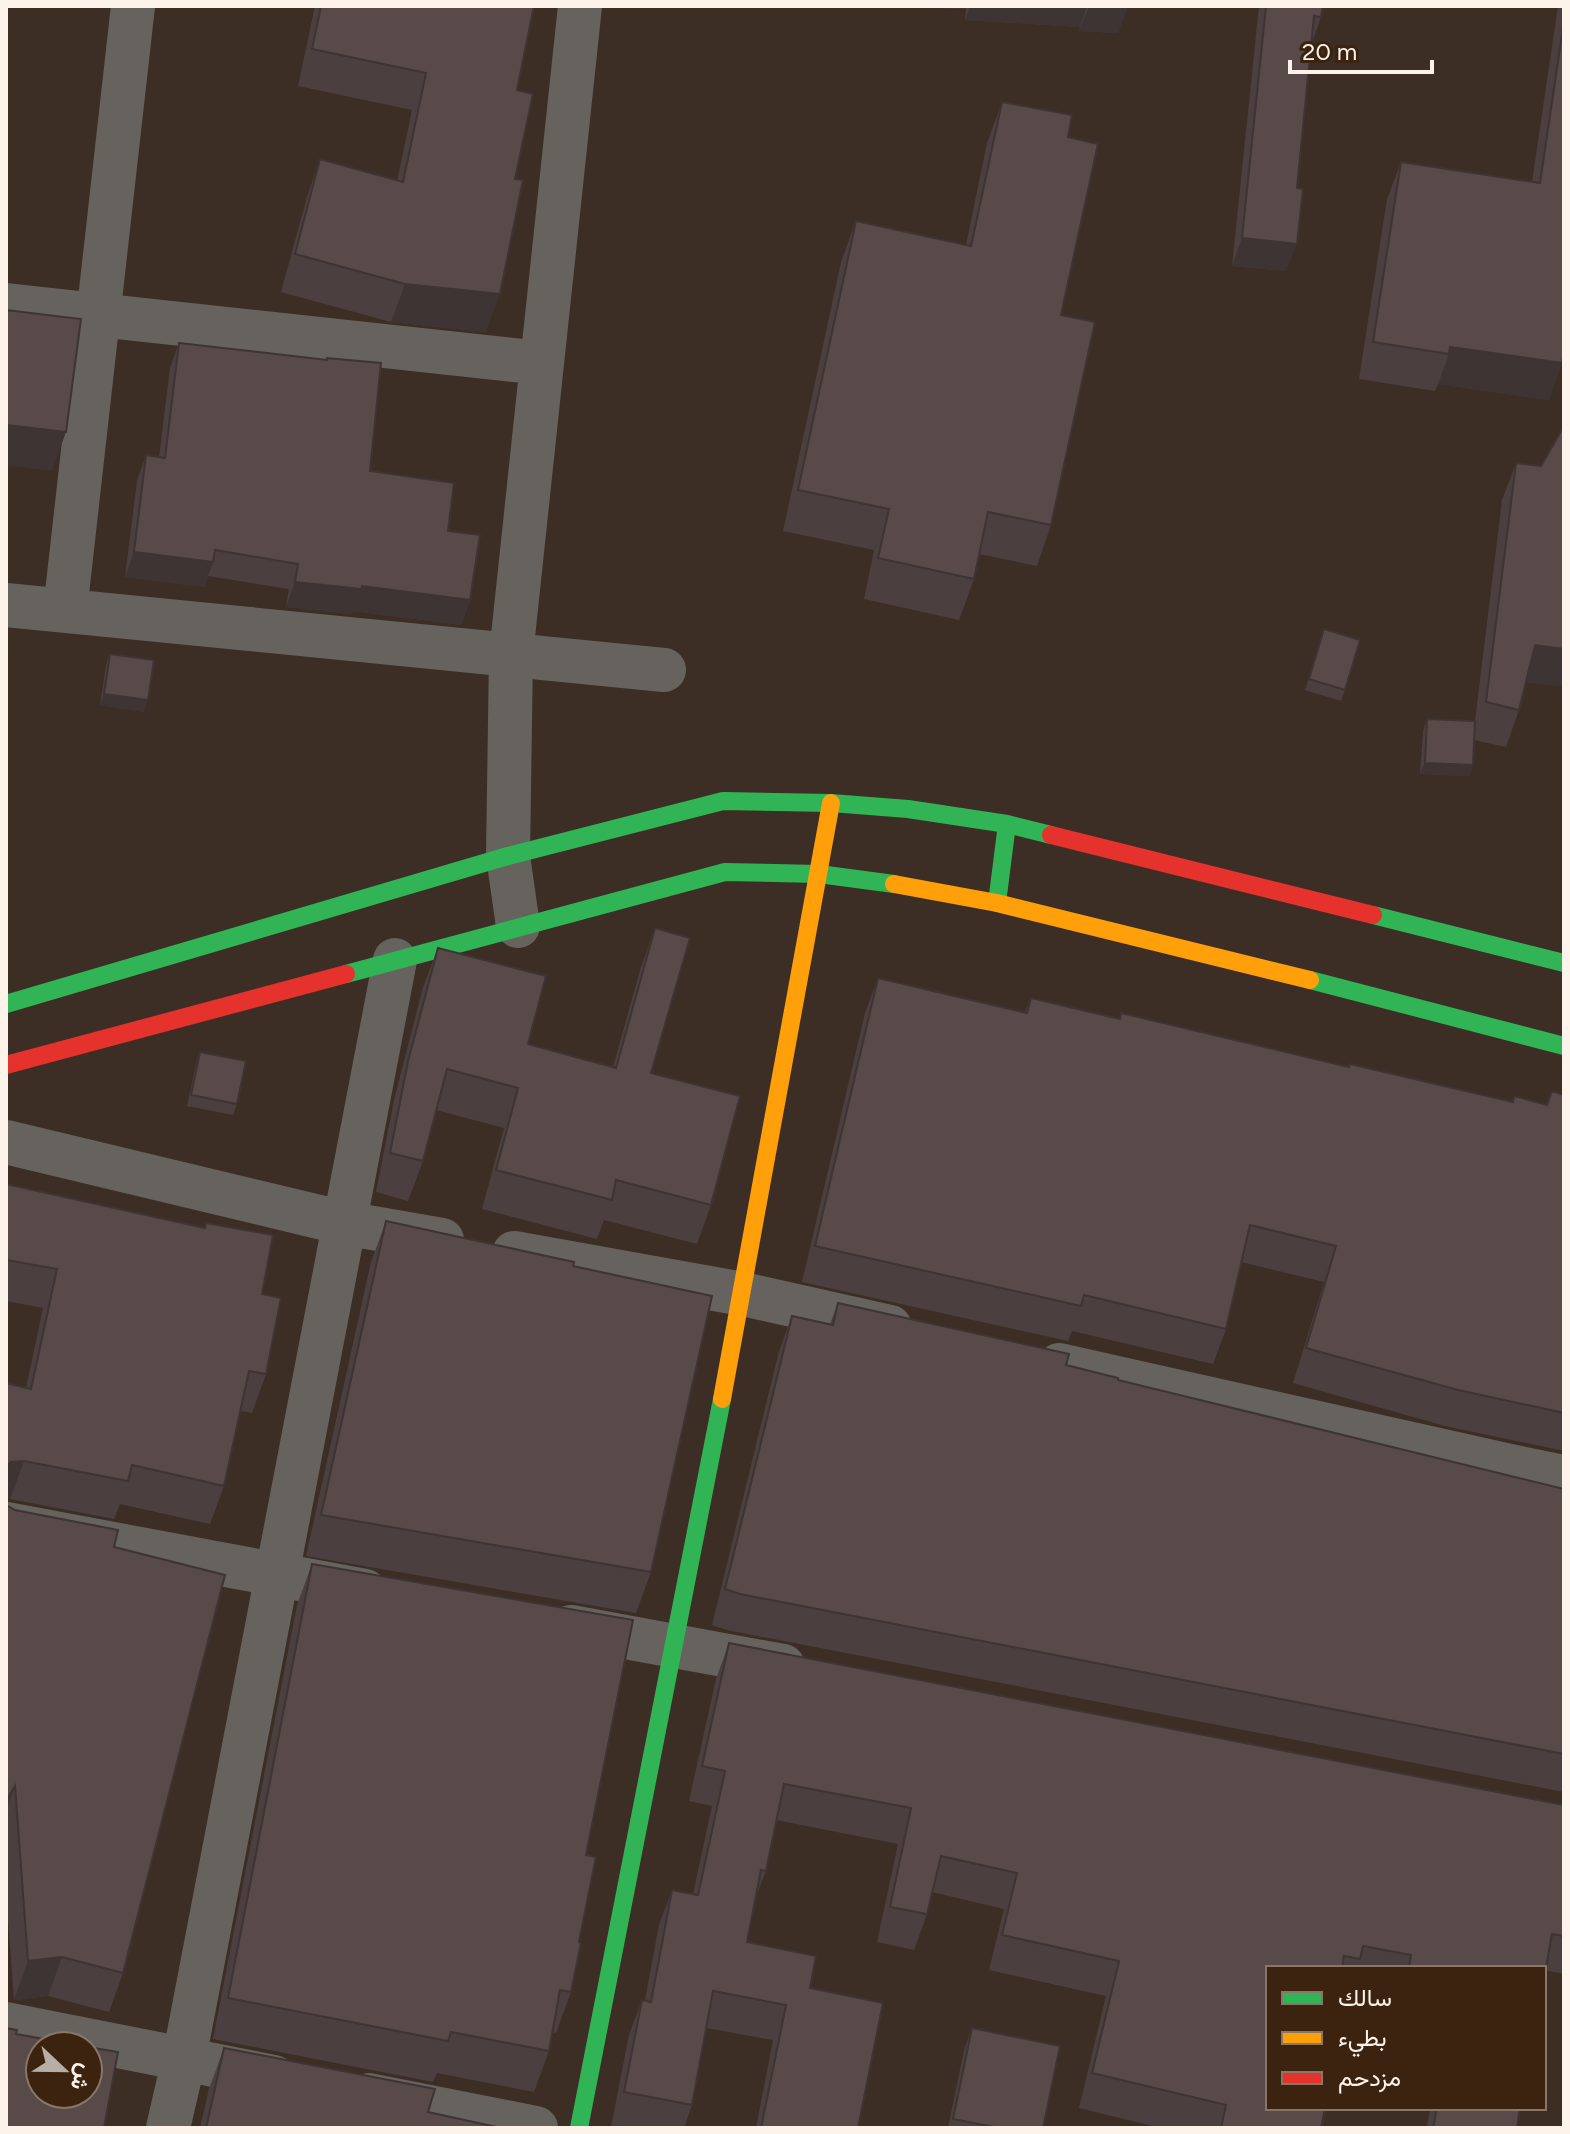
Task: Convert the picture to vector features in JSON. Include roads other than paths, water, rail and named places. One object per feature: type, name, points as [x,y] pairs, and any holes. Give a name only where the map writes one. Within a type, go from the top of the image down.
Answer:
[{"type":"main road","points":[[6,1004],[508,856],[723,801],[831,803],[908,809],[1007,824],[1564,963]]},
{"type":"main road","points":[[579,2128],[743,1294],[831,803]]},
{"type":"main road","points":[[997,903],[1007,824]]},
{"type":"main road","points":[[6,1065],[725,872],[819,874],[997,903],[1564,1046]]},
{"type":"street","points":[[65,611],[133,6]]},
{"type":"street","points":[[518,926],[508,856],[511,655],[580,6]]},
{"type":"street","points":[[6,305],[542,363]]},
{"type":"street","points":[[6,605],[664,670]]},
{"type":"street","points":[[168,2128],[184,2059],[395,960]]},
{"type":"street","points":[[6,1142],[344,1223],[743,1294],[927,1335]]},
{"type":"street","points":[[1019,1356],[1564,1477]]},
{"type":"street","points":[[6,1524],[399,1597]]},
{"type":"street","points":[[536,1621],[814,1672]]},
{"type":"street","points":[[6,2024],[536,2128]]}]
